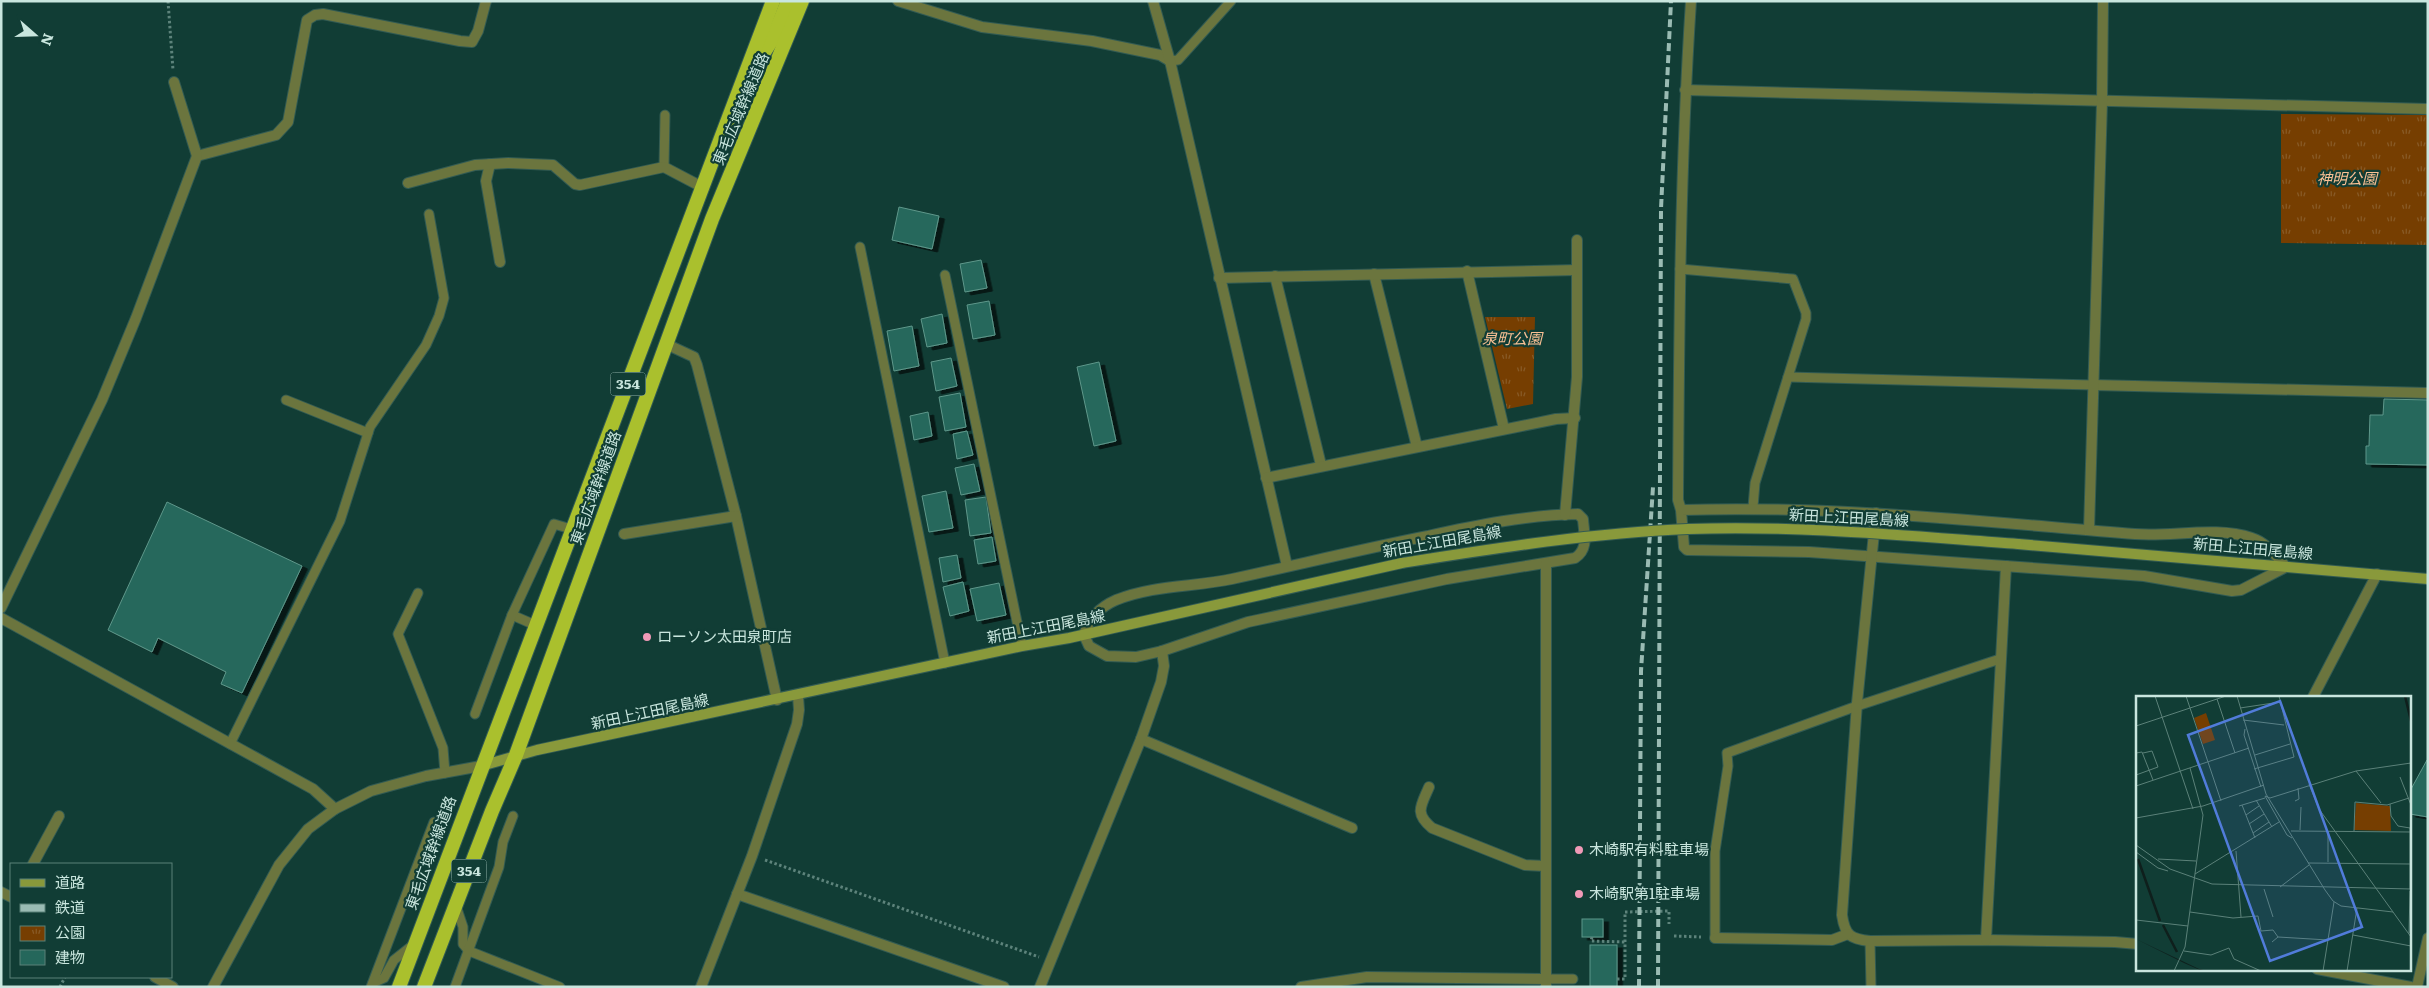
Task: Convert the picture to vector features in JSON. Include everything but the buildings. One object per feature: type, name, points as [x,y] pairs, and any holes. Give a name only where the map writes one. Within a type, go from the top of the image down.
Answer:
[{"type":"highway","name":"東毛広域幹線道路","points":[[399,987],[571,529],[704,188],[773,1]]},
{"type":"highway","points":[[743,81],[757,66],[772,40],[788,1]]},
{"type":"highway","name":"東毛広域幹線道路","points":[[424,987],[492,811],[516,756],[712,219],[802,1]]},
{"type":"main road","name":"新田上江田尾島線","points":[[481,766],[516,756],[1022,646],[1084,635],[1402,563],[1549,540],[1687,529],[1813,530],[2018,544],[2428,578]]},
{"type":"street","points":[[197,156],[276,135],[283,130],[288,122],[307,20],[315,15],[323,14],[451,40],[472,42],[478,31],[486,1]]},
{"type":"street","points":[[898,1],[982,27],[1092,41],[1160,55],[1170,61]]},
{"type":"street","points":[[1153,1],[1170,61],[1287,566]]},
{"type":"street","points":[[1681,510],[1753,508],[1876,513],[2161,536],[2233,534],[2254,538],[2266,546],[2286,567],[2241,590],[2232,591],[2144,576],[1810,552],[1687,550],[1684,547],[1681,510],[1678,500],[1680,269],[1685,90],[1691,1]]},
{"type":"street","points":[[2089,530],[2102,102],[2103,1]]},
{"type":"street","points":[[1,608],[102,400],[136,318],[197,156],[174,82]]},
{"type":"street","points":[[1685,90],[2428,109]]},
{"type":"street","points":[[490,164],[486,181],[500,262]]},
{"type":"street","points":[[408,183],[475,165],[547,164],[553,165],[576,184],[580,185],[664,167],[704,188]]},
{"type":"street","points":[[1565,515],[1575,418],[1577,377],[1577,240]]},
{"type":"street","points":[[1219,278],[1577,270]]},
{"type":"street","points":[[1467,271],[1504,430]]},
{"type":"street","points":[[1374,274],[1417,447]]},
{"type":"street","points":[[1275,276],[1321,466]]},
{"type":"street","points":[[666,344],[694,357],[736,516],[777,700]]},
{"type":"street","points":[[2093,385],[2428,393]]},
{"type":"street","points":[[1266,478],[1556,419],[1575,418]]},
{"type":"street","points":[[1876,513],[1857,706],[1842,916],[1844,928],[1848,934],[1858,940],[1870,941],[1986,940],[2136,944]]},
{"type":"street","points":[[1578,514],[1583,519],[1585,546],[1582,553],[1576,558],[1546,563],[1447,579],[1248,622],[1162,651],[1136,657],[1107,656],[1089,646],[1084,635],[1089,620],[1106,605],[1131,596],[1169,588],[1229,580],[1479,525],[1578,514]]},
{"type":"street","points":[[624,534],[736,516]]},
{"type":"street","points":[[1301,987],[1367,977],[1546,983],[1546,563]]},
{"type":"street","points":[[1986,940],[2006,566]]},
{"type":"street","points":[[2314,696],[2378,574]]},
{"type":"street","points":[[1,618],[313,788],[335,809]]},
{"type":"street","points":[[1040,987],[1141,739],[1161,682],[1164,666],[1162,651]]},
{"type":"street","points":[[701,987],[752,856],[797,724],[798,696]]},
{"type":"street","points":[[1141,739],[1352,828]]},
{"type":"street","points":[[213,987],[279,865],[308,829],[335,809],[371,791],[481,766]]},
{"type":"street","points":[[1429,787],[1420,810],[1422,819],[1432,828],[1525,865],[1545,866]]},
{"type":"street","points":[[34,863],[59,816]]},
{"type":"street","points":[[738,894],[1004,987]]},
{"type":"street","points":[[1715,938],[1832,940],[1848,934]]},
{"type":"street","points":[[2417,987],[2428,938]]},
{"type":"street","points":[[2321,970],[2411,987]]},
{"type":"street","points":[[157,978],[173,987]]},
{"type":"lane","points":[[1170,61],[1178,60],[1231,1]]},
{"type":"lane","points":[[664,167],[665,116]]},
{"type":"lane","points":[[230,744],[340,521],[368,433],[426,345],[443,306],[443,292],[429,214]]},
{"type":"lane","points":[[860,247],[945,663]]},
{"type":"lane","points":[[1680,269],[1793,279],[1806,313],[1755,483],[1753,508]]},
{"type":"lane","points":[[945,275],[1022,646]]},
{"type":"lane","points":[[1788,377],[1794,379],[2093,385]]},
{"type":"lane","points":[[286,400],[368,433]]},
{"type":"lane","points":[[475,714],[512,615],[554,524],[571,529]]},
{"type":"lane","points":[[418,593],[398,634],[443,748],[445,773]]},
{"type":"lane","points":[[512,615],[535,625]]},
{"type":"lane","points":[[1715,938],[1715,851],[1728,766],[1727,753],[1857,706],[2000,659]]},
{"type":"lane","points":[[455,987],[499,867],[503,842],[513,816]]},
{"type":"lane","points":[[372,985],[434,822]]},
{"type":"lane","points":[[456,906],[463,927],[463,944],[469,951],[560,987]]},
{"type":"lane","points":[[1870,941],[1871,987]]},
{"type":"lane","points":[[372,985],[384,978],[394,960],[415,944]]},
{"type":"lane","points":[[1546,983],[1573,979]]},
{"type":"path","points":[[168,1],[174,82]]},
{"type":"path","points":[[752,856],[1050,961]]},
{"type":"path","points":[[1617,979],[1625,979],[1625,912],[1669,911],[1669,924]]},
{"type":"path","points":[[1674,936],[1715,938]]},
{"type":"path","points":[[1592,937],[1591,941],[1625,942]]},
{"type":"green space","name":"神明公園","points":[[2281,114],[2428,115],[2428,245],[2281,243]]},
{"type":"green space","name":"泉町公園","points":[[1485,317],[1535,317],[1533,404],[1507,409]]},
{"type":"railway","points":[[1658,987],[1661,209],[1671,1]]},
{"type":"railway","points":[[1639,987],[1641,671],[1653,487]]},
{"type":"place","name":"ローソン太田泉町店","points":[[647,637]]},
{"type":"place","name":"木崎駅有料駐車場","points":[[1579,850]]},
{"type":"place","name":"木崎駅第1駐車場","points":[[1579,894]]}]
